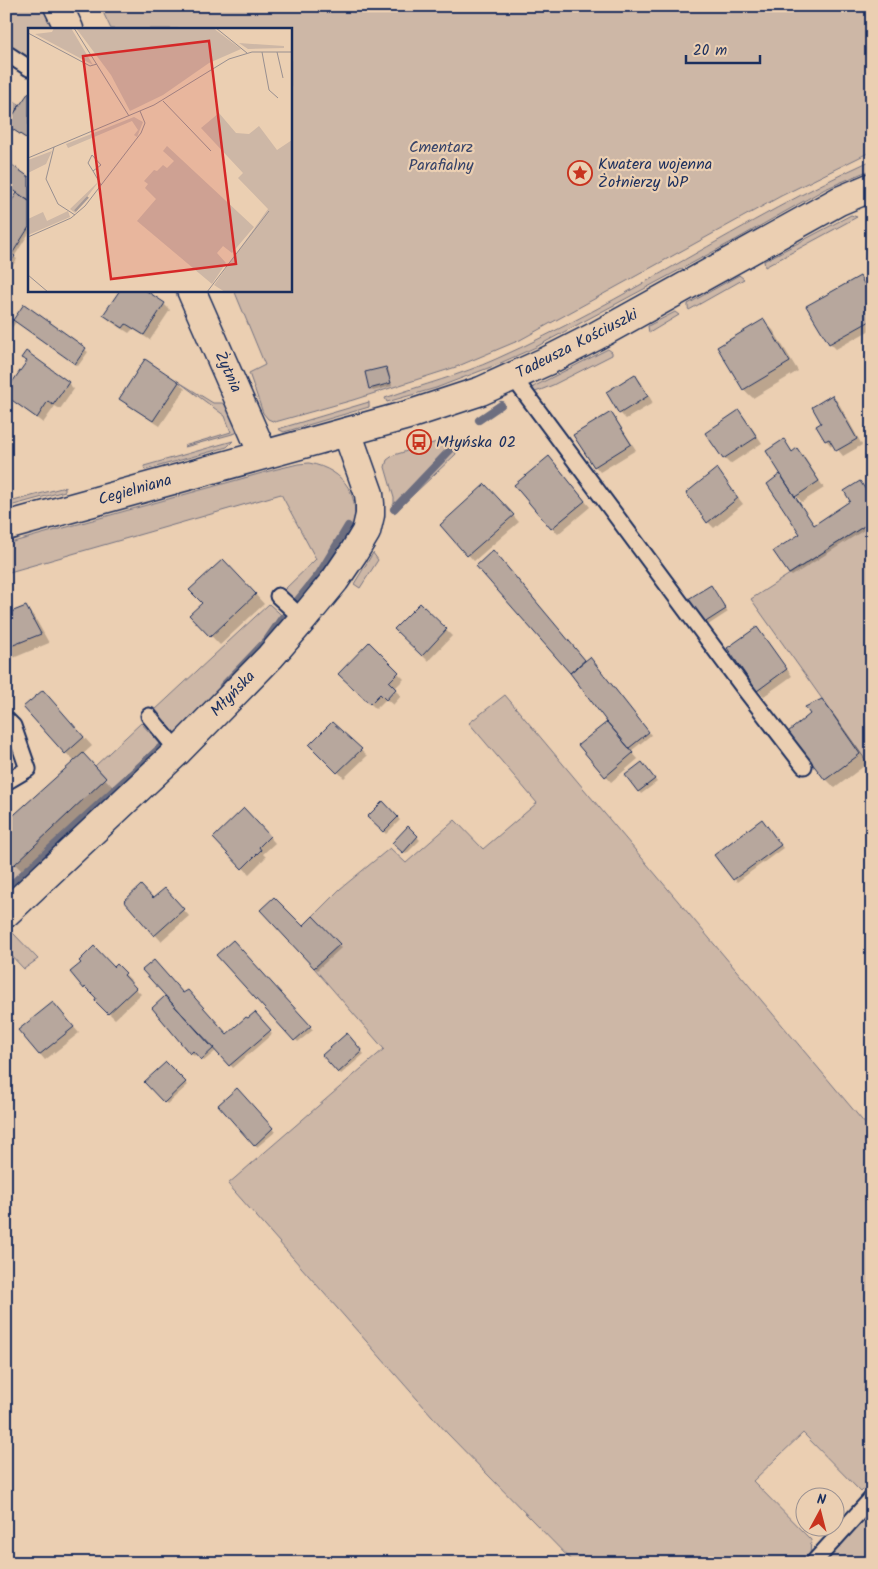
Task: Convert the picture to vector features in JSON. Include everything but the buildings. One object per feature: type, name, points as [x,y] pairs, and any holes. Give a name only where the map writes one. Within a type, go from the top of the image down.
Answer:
[{"type":"street","points":[[58,6],[69,28]]},
{"type":"street","name":"Tadeusza Kościuszki","points":[[263,454],[347,432],[448,402],[513,377],[596,336],[839,201],[872,187]]},
{"type":"street","name":"Żytnia","points":[[191,291],[263,454]]},
{"type":"street","name":"Młyńska","points":[[7,909],[178,751],[303,620],[354,552],[366,532],[370,504],[369,494],[347,432]]},
{"type":"street","name":"Cegielniana","points":[[6,526],[263,454]]},
{"type":"lane","points":[[6,53],[28,67]]},
{"type":"lane","points":[[513,377],[529,401],[804,766]]},
{"type":"lane","points":[[278,596],[303,620]]},
{"type":"lane","points":[[148,716],[178,751]]},
{"type":"lane","points":[[6,719],[13,726],[28,769],[6,782]]},
{"type":"lane","points":[[813,1563],[872,1498]]},
{"type":"green space","points":[[6,6],[46,6],[57,28],[28,28],[28,59],[6,44]]},
{"type":"green space","name":"Cmentarz Parafialny","points":[[79,6],[872,6],[872,151],[781,196],[520,340],[456,367],[353,400],[275,422],[268,419],[263,413],[249,373],[265,365],[234,291],[291,291],[291,28],[111,28],[102,10],[80,8]]},
{"type":"green space","points":[[872,160],[872,169],[825,189],[737,239],[536,347],[436,388],[387,402],[385,398],[483,365],[544,336],[591,312],[777,208]]},
{"type":"green space","points":[[851,215],[857,217],[765,267],[764,261]]},
{"type":"green space","points":[[739,275],[744,279],[689,310],[688,304]]},
{"type":"green space","points":[[675,312],[679,315],[649,333],[648,326]]},
{"type":"green space","points":[[608,349],[612,352],[612,355],[533,393],[533,387]]},
{"type":"green space","points":[[179,382],[213,403],[222,403],[231,407],[238,430],[236,433],[185,447],[231,432],[225,416]]},
{"type":"green space","points":[[369,402],[369,407],[284,432],[278,429]]},
{"type":"green space","points":[[450,438],[456,454],[396,511],[385,467],[387,460],[394,455]]},
{"type":"green space","points":[[233,441],[227,447],[145,470],[144,466]]},
{"type":"green space","points":[[309,463],[332,472],[341,479],[348,487],[355,508],[351,533],[301,605],[284,590],[316,559],[281,494],[6,573],[6,544],[273,470]]},
{"type":"green space","points":[[65,487],[65,491],[10,506],[6,503]]},
{"type":"green space","points":[[872,521],[872,769],[751,599]]},
{"type":"green space","points":[[373,553],[378,560],[360,588],[354,584]]},
{"type":"green space","points":[[269,604],[286,619],[271,638],[178,736],[154,711]]},
{"type":"green space","points":[[505,695],[872,1132],[872,1481],[861,1492],[803,1433],[753,1481],[796,1525],[796,1536],[807,1536],[811,1540],[810,1556],[804,1563],[574,1563],[447,1433],[228,1184],[384,1049],[314,968],[339,944],[313,916],[340,889],[390,848],[406,863],[455,820],[483,849],[537,803],[469,723]]},
{"type":"green space","points":[[141,723],[164,748],[16,885],[9,887],[6,885],[6,871],[106,778],[95,766]]},
{"type":"green space","points":[[13,933],[38,959],[24,969],[6,950],[6,941]]},
{"type":"green space","points":[[872,1509],[872,1563],[820,1563]]},
{"type":"waterway","points":[[479,420],[501,405]]},
{"type":"waterway","points":[[394,509],[453,447]]},
{"type":"waterway","points":[[297,601],[319,574],[348,526]]},
{"type":"waterway","points":[[223,686],[267,640],[282,618]]},
{"type":"waterway","points":[[9,887],[162,746]]},
{"type":"place","name":"Kwatera wojenna Żołnierzy WP","points":[[580,173]]},
{"type":"place","name":"Młyńska 02","points":[[419,442]]}]
